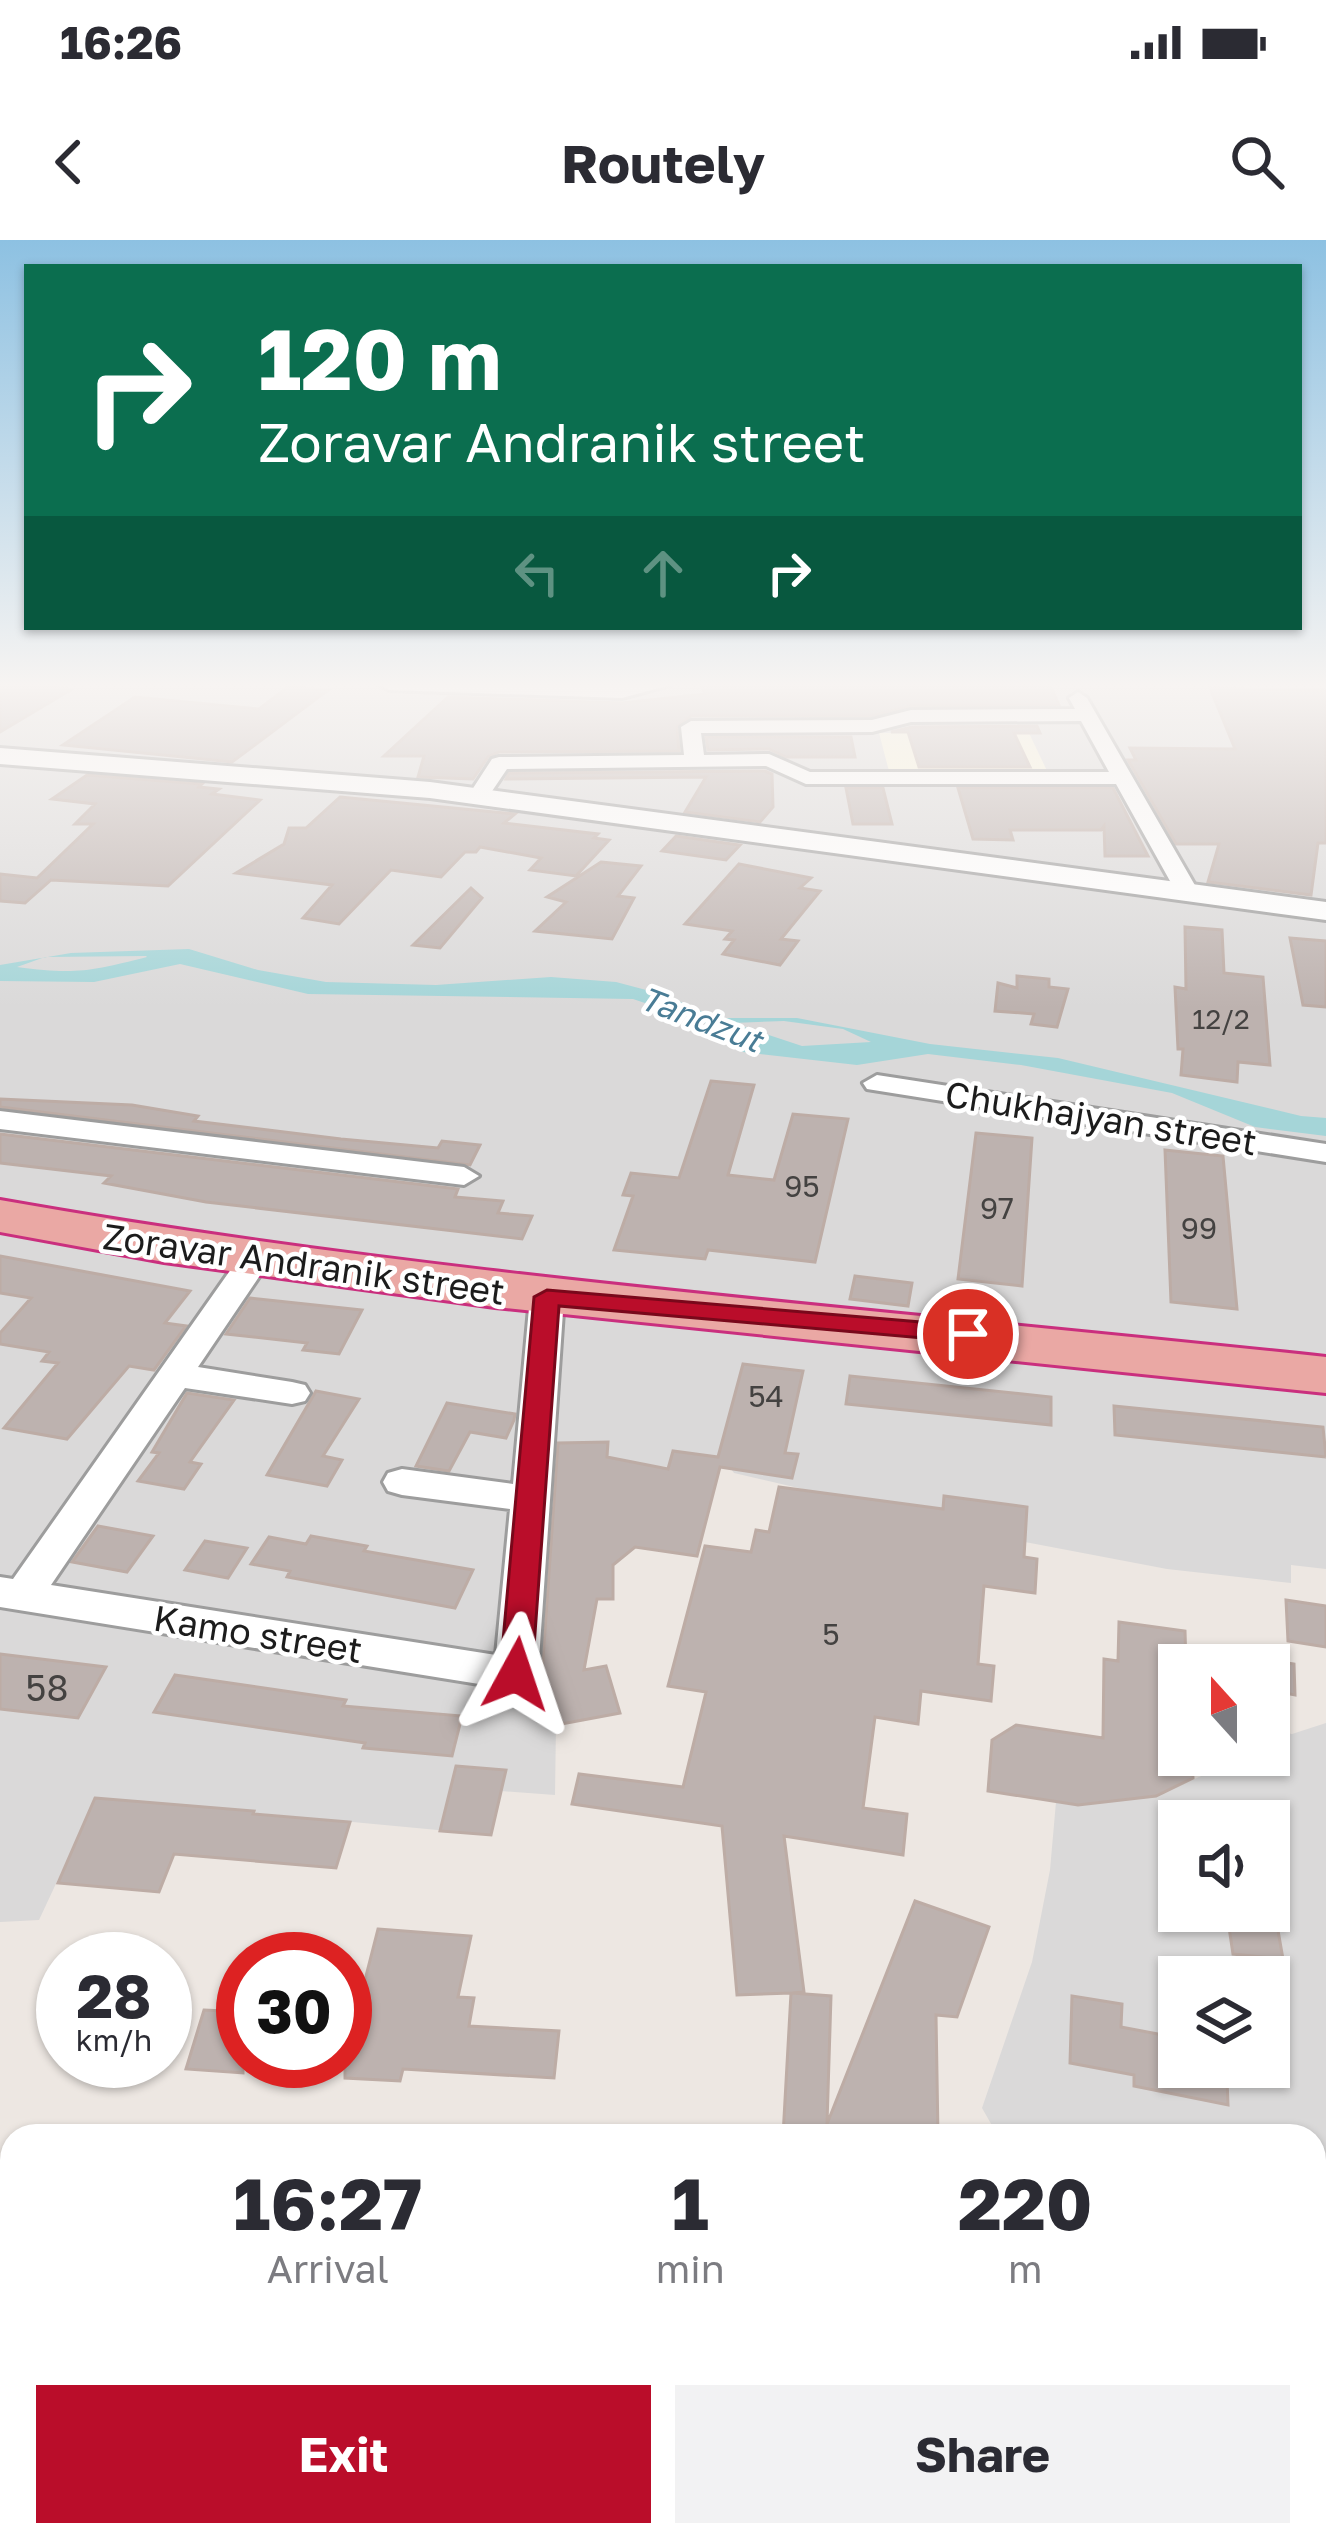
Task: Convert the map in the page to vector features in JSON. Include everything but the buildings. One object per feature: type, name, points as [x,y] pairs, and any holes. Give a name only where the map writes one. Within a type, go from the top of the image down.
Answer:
[{"type":"highway","name":"Zoravar Andranik street","points":[[0,1216],[253,1262],[547,1297],[1054,1342],[1326,1375]]},
{"type":"street","points":[[438,793],[1326,911]]},
{"type":"street","points":[[479,796],[482,793]]},
{"type":"street","points":[[1129,793],[1188,894]]},
{"type":"street","name":"Chukhajyan street","points":[[877,1083],[1326,1153]]},
{"type":"street","points":[[0,1120],[464,1176]]},
{"type":"street","points":[[11,1594],[176,1375],[253,1262]]},
{"type":"street","points":[[402,1482],[530,1499],[547,1297]]},
{"type":"street","points":[[176,1375],[292,1393]]},
{"type":"street","name":"Kamo street","points":[[11,1594],[516,1674],[530,1499]]},
{"type":"shaded area","points":[[0,793],[1326,793],[1326,1569],[1291,1565],[1291,1583],[1167,1569],[1025,1542],[1026,1507],[943,1509],[820,1493],[734,1473],[722,1457],[674,1452],[669,1467],[653,1466],[607,1457],[607,1442],[554,1443],[537,1654],[556,1725],[555,1795],[501,1791],[491,1835],[96,1798],[39,1920],[0,1922]]},
{"type":"shaded area","points":[[1326,1723],[1326,2124],[991,2124],[982,2108],[1032,1962],[1050,1870],[1056,1802],[1078,1805],[1156,1796],[1201,1776],[1290,1776],[1290,1734]]},
{"type":"water","name":"Tandzut","points":[[189,949],[258,970],[326,982],[436,985],[551,977],[616,982],[665,995],[717,1018],[797,1018],[930,1044],[1058,1058],[1326,1118],[1326,1136],[1255,1127],[1172,1093],[1021,1065],[928,1054],[857,1065],[743,1052],[724,1043],[713,1026],[633,999],[308,994],[180,964],[94,982],[0,981],[0,965],[43,958],[17,967],[83,970],[147,957],[47,957]],"holes":[[[784,1021],[843,1029],[871,1042],[802,1046],[732,1023]]]},
{"type":"route","points":[[516,1674],[547,1297],[968,1334]]}]
